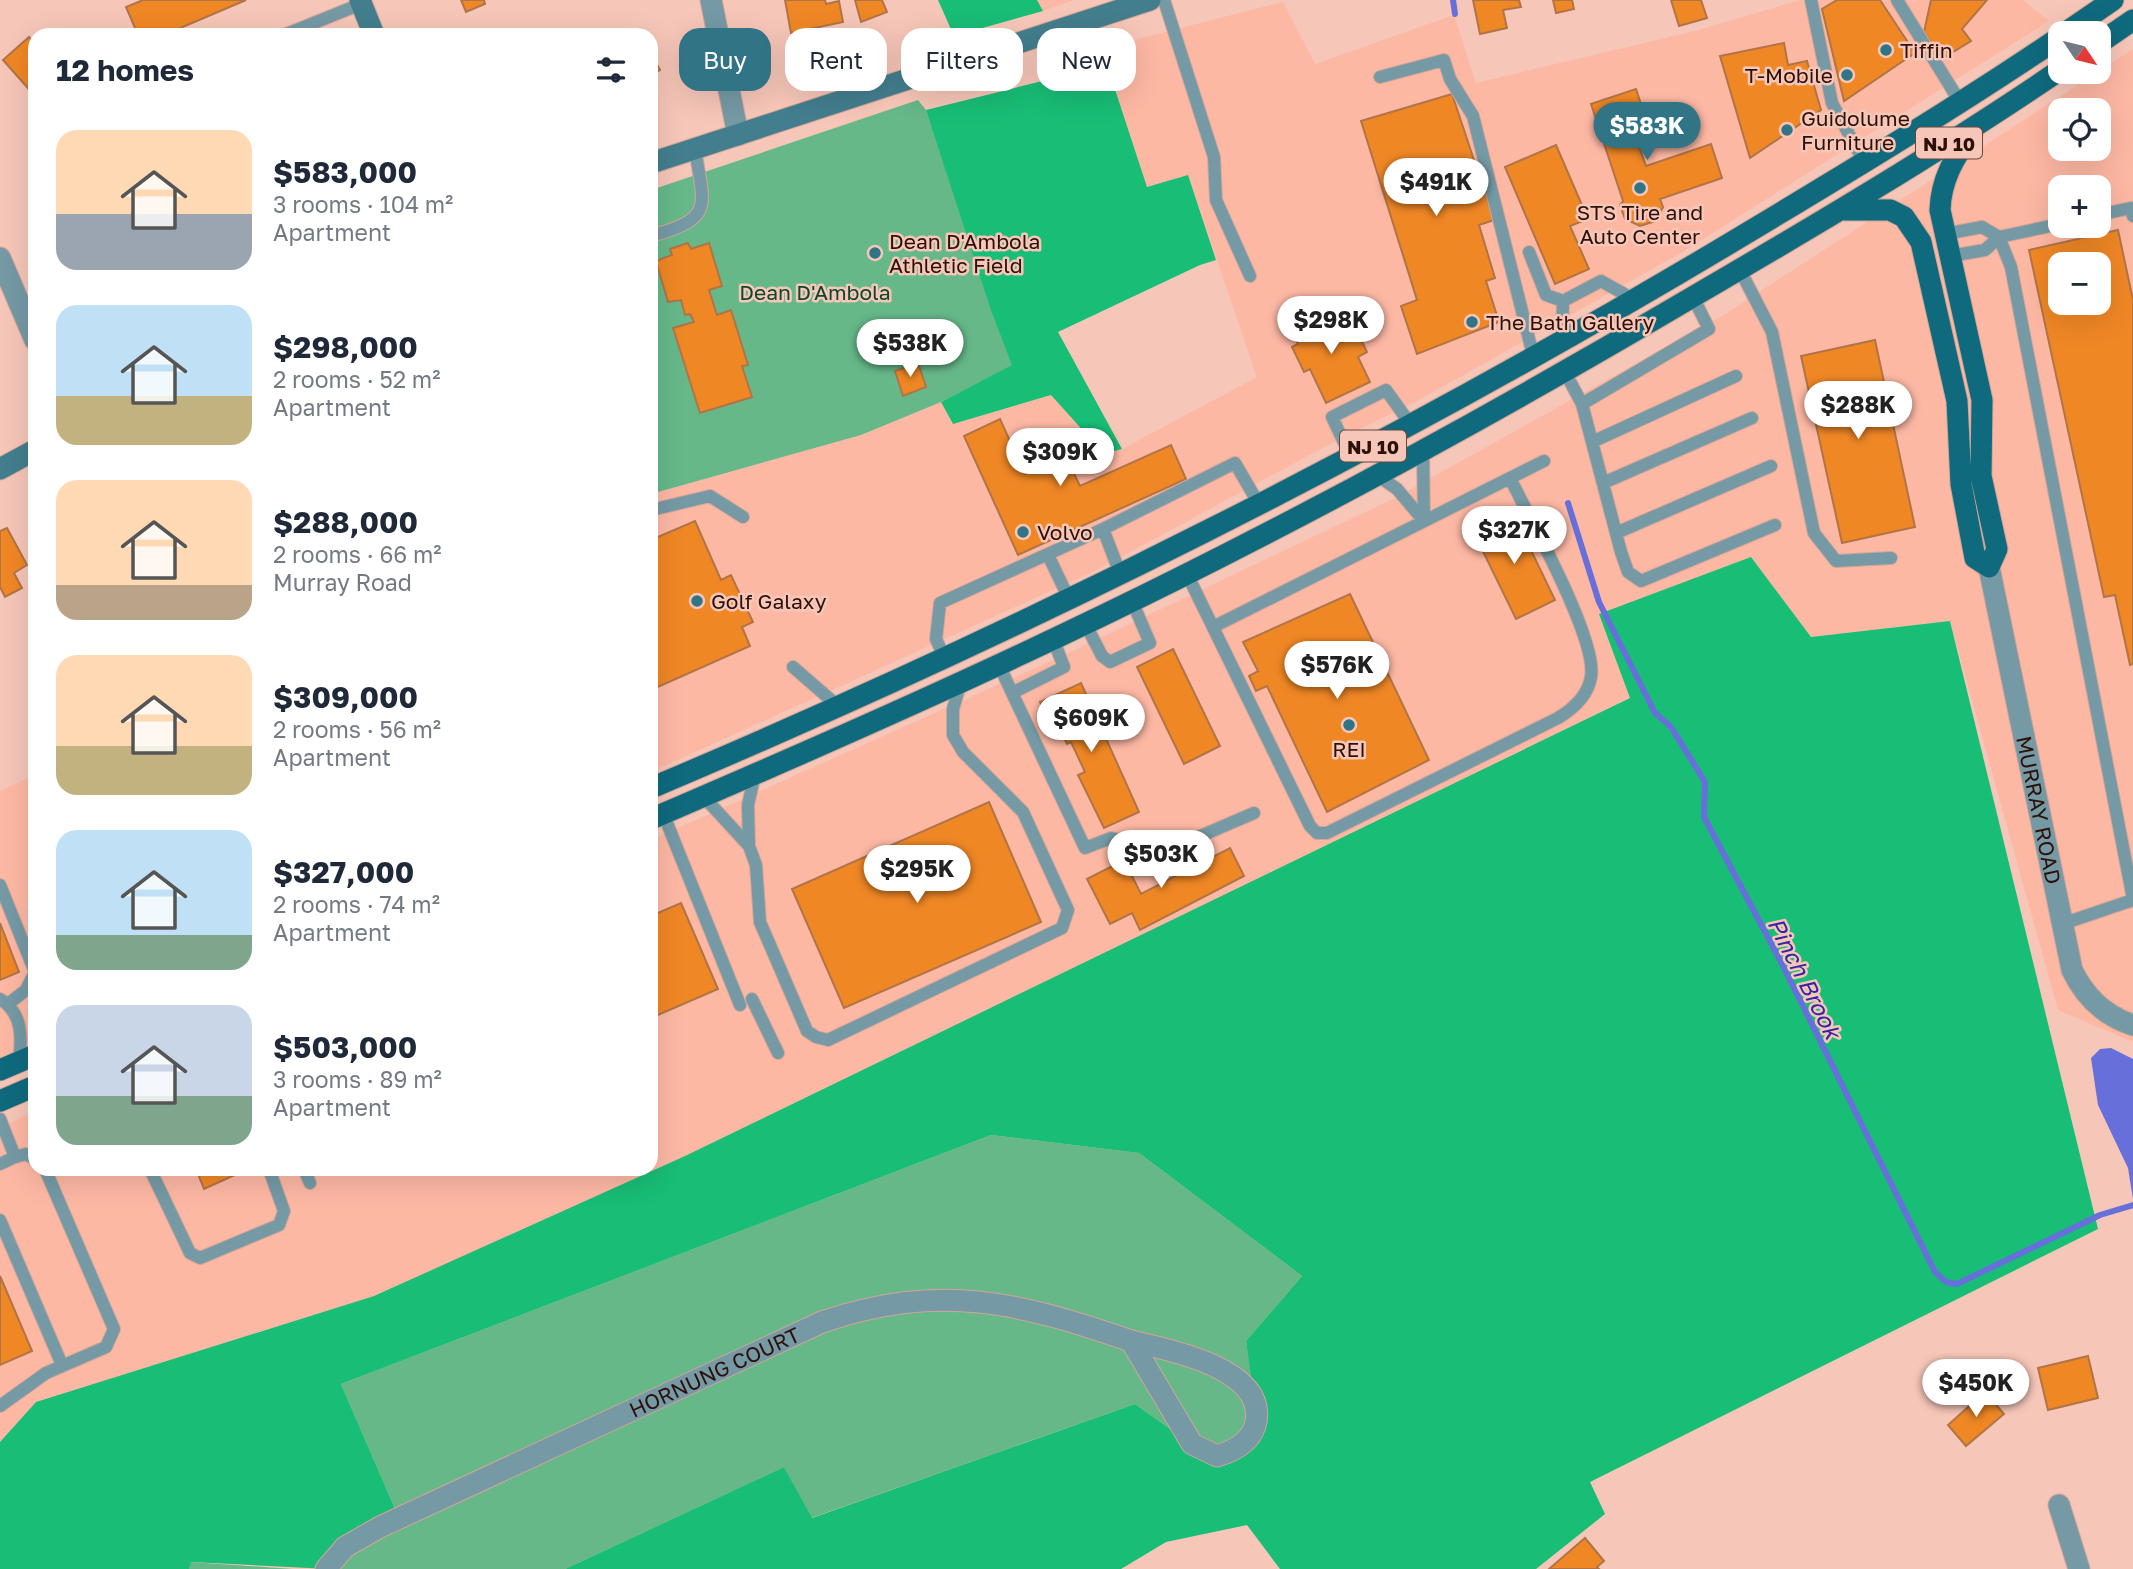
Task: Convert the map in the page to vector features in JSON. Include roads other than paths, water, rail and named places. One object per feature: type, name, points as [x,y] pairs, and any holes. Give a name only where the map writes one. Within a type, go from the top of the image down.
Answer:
[{"type":"main road","points":[[2082,21],[2113,0]]},
{"type":"main road","points":[[2111,35],[2133,20]]},
{"type":"main road","points":[[2111,48],[2133,39]]},
{"type":"main road","name":"NJ 10","points":[[658,783],[945,659],[1070,601],[1260,506],[1534,359],[1636,300],[1864,162],[2048,45]]},
{"type":"main road","name":"NJ 10","points":[[658,816],[999,665],[1187,574],[1377,475],[1565,372],[1842,210],[2048,79]]},
{"type":"main road","points":[[1842,210],[1890,210],[1904,217],[1921,242],[1957,401],[1961,484],[1975,558],[1989,567],[1997,550],[1981,476],[1982,400],[1940,210],[1940,192],[1949,169],[1980,124]]},
{"type":"main road","points":[[0,1101],[28,1089]]},
{"type":"street","points":[[711,0],[738,135]]},
{"type":"street","points":[[658,161],[1150,0]]},
{"type":"street","points":[[361,2],[371,28]]},
{"type":"street","points":[[0,258],[28,324]]},
{"type":"street","points":[[0,469],[28,454]]},
{"type":"street","name":"MURRAY ROAD","points":[[1989,567],[2062,924],[2078,983],[2108,1014],[2133,1025]]},
{"type":"street","name":"HORNUNG COURT","points":[[326,1569],[345,1547],[380,1527],[822,1322],[863,1308],[933,1298],[990,1302],[1131,1341],[1182,1352],[1219,1368],[1240,1383],[1255,1406],[1256,1420],[1252,1434],[1243,1444],[1217,1456],[1192,1444],[1131,1341]]},
{"type":"street","points":[[2059,1505],[2079,1569]]},
{"type":"lane","points":[[1164,0],[1214,157],[1216,200],[1250,276]]},
{"type":"lane","points":[[1811,0],[1812,17],[1832,103],[1864,162]]},
{"type":"lane","points":[[1896,0],[1960,102]]},
{"type":"lane","points":[[300,28],[361,2]]},
{"type":"lane","points":[[1380,77],[1444,60],[1450,79],[1473,116],[1534,359]]},
{"type":"lane","points":[[658,234],[684,226],[695,217],[703,202],[695,149]]},
{"type":"lane","points":[[2111,213],[2132,210]]},
{"type":"lane","points":[[1945,234],[1982,227],[1999,237],[2011,268],[2133,900],[2062,924]]},
{"type":"lane","points":[[1950,257],[1985,250],[1999,237],[2048,227]]},
{"type":"lane","points":[[1529,252],[1546,295],[1563,301],[1601,281],[1636,300]]},
{"type":"lane","points":[[1740,270],[1772,332],[1814,533],[1836,561],[1891,558]]},
{"type":"lane","points":[[1582,404],[1709,329],[1693,298]]},
{"type":"lane","points":[[1562,342],[1563,301]]},
{"type":"lane","points":[[1565,372],[1582,404],[1628,572],[1641,581],[1775,526]]},
{"type":"lane","points":[[1592,442],[1735,376]]},
{"type":"lane","points":[[1351,457],[1332,416],[1386,390],[1411,425]]},
{"type":"lane","points":[[1603,483],[1752,418]]},
{"type":"lane","points":[[1423,450],[1421,475],[1424,521]]},
{"type":"lane","points":[[1213,627],[1545,461]]},
{"type":"lane","points":[[945,659],[936,639],[940,603],[1103,529],[1235,463],[1260,506]]},
{"type":"lane","points":[[1616,533],[1771,466]]},
{"type":"lane","points":[[1377,475],[1397,489],[1424,521]]},
{"type":"lane","points":[[1187,574],[1310,826],[1317,833],[1327,833],[1558,718],[1571,710],[1581,699],[1591,677],[1586,638],[1510,478]]},
{"type":"lane","points":[[658,508],[710,496],[743,517]]},
{"type":"lane","points":[[1103,529],[1121,576]]},
{"type":"lane","points":[[1048,555],[1070,601]]},
{"type":"lane","points":[[1085,623],[1102,656],[1111,662],[1150,643],[1132,601]]},
{"type":"lane","points":[[1012,693],[1064,667],[1053,639]]},
{"type":"lane","points":[[999,665],[1085,848],[1111,838],[1168,850],[1254,813]]},
{"type":"lane","points":[[793,667],[839,707]]},
{"type":"lane","points":[[755,774],[748,805],[749,846],[756,865],[760,922],[807,1031],[828,1040],[1062,928],[1067,920],[1068,909],[1023,812],[963,752],[953,735],[953,709],[961,682]]},
{"type":"lane","points":[[703,796],[749,846]]},
{"type":"lane","points":[[658,818],[746,1002],[778,1053]]},
{"type":"lane","points":[[0,885],[28,955]]},
{"type":"lane","points":[[18,1063],[22,1037],[18,1020],[4,1002],[26,990],[28,986]]},
{"type":"lane","points":[[0,1119],[15,1157]]},
{"type":"lane","points":[[0,1164],[15,1157],[28,1155]]},
{"type":"lane","points":[[0,1406],[22,1388],[62,1365],[106,1347],[114,1329],[48,1176]]},
{"type":"lane","points":[[153,1176],[190,1253],[200,1258],[279,1225],[285,1211],[272,1176]]},
{"type":"lane","points":[[307,1176],[310,1183]]},
{"type":"lane","points":[[0,1220],[62,1365]]},
{"type":"waterway","name":"Pinch Brook","points":[[1453,0],[1455,14]]},
{"type":"waterway","name":"Pinch Brook","points":[[1568,503],[1599,602],[1655,713],[1671,727],[1705,782],[1704,817],[1781,962],[1935,1272],[1946,1282],[1957,1284],[2100,1215],[2133,1205]]},
{"type":"place","name":"Tiffin","points":[[1886,50]]},
{"type":"place","name":"T-Mobile","points":[[1847,75]]},
{"type":"place","name":"Guidolume Furniture","points":[[1787,130]]},
{"type":"place","name":"STS Tire and Auto Center","points":[[1640,188]]},
{"type":"place","name":"Dean D'Ambola Athletic Field","points":[[875,253]]},
{"type":"place","name":"The Bath Gallery","points":[[1472,322]]},
{"type":"place","name":"Volvo","points":[[1023,532]]},
{"type":"place","name":"Golf Galaxy","points":[[697,601]]},
{"type":"place","name":"REI","points":[[1349,725]]},
{"type":"park label","name":"Dean D'Ambola","points":[[815,292]]}]
